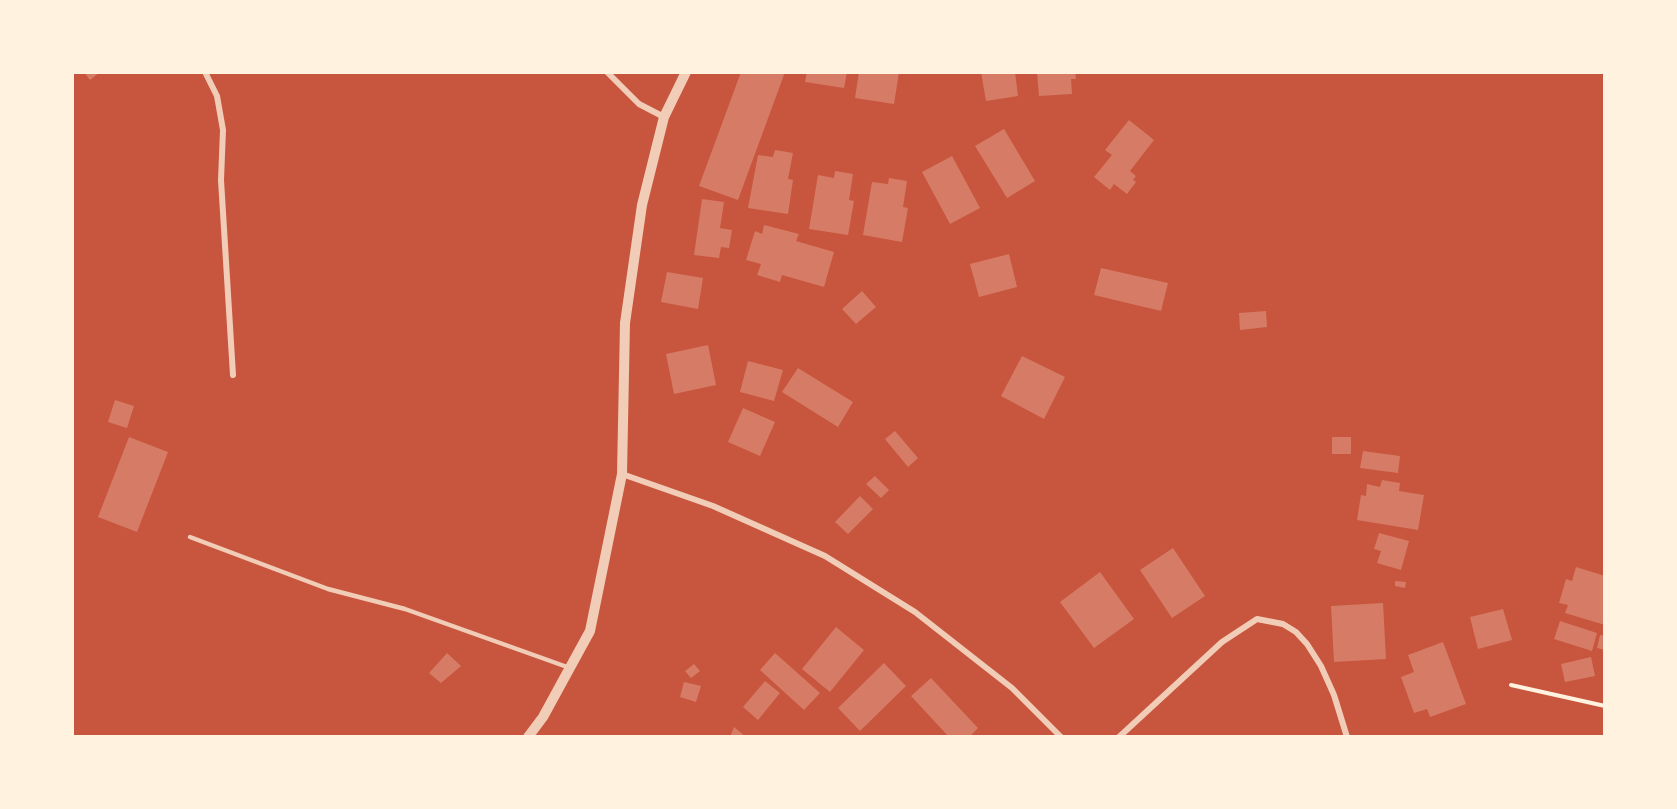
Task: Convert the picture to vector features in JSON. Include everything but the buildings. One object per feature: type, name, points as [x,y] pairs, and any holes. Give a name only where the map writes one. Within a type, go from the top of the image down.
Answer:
[{"type":"street","points":[[205,72],[217,96],[223,130],[221,180],[233,375]]},
{"type":"street","points":[[607,72],[639,104],[664,117]]},
{"type":"street","points":[[528,737],[543,717],[590,631],[622,474],[625,322],[642,205],[664,117],[686,72]]},
{"type":"street","points":[[622,474],[713,506],[825,556],[915,612],[1012,688],[1061,737]]},
{"type":"street","points":[[1119,737],[1222,642],[1257,619],[1283,624],[1296,632],[1307,644],[1321,666],[1334,695],[1347,737]]},
{"type":"lane","points":[[190,537],[328,589],[405,609],[570,668]]},
{"type":"path","points":[[1511,685],[1605,706]]}]
